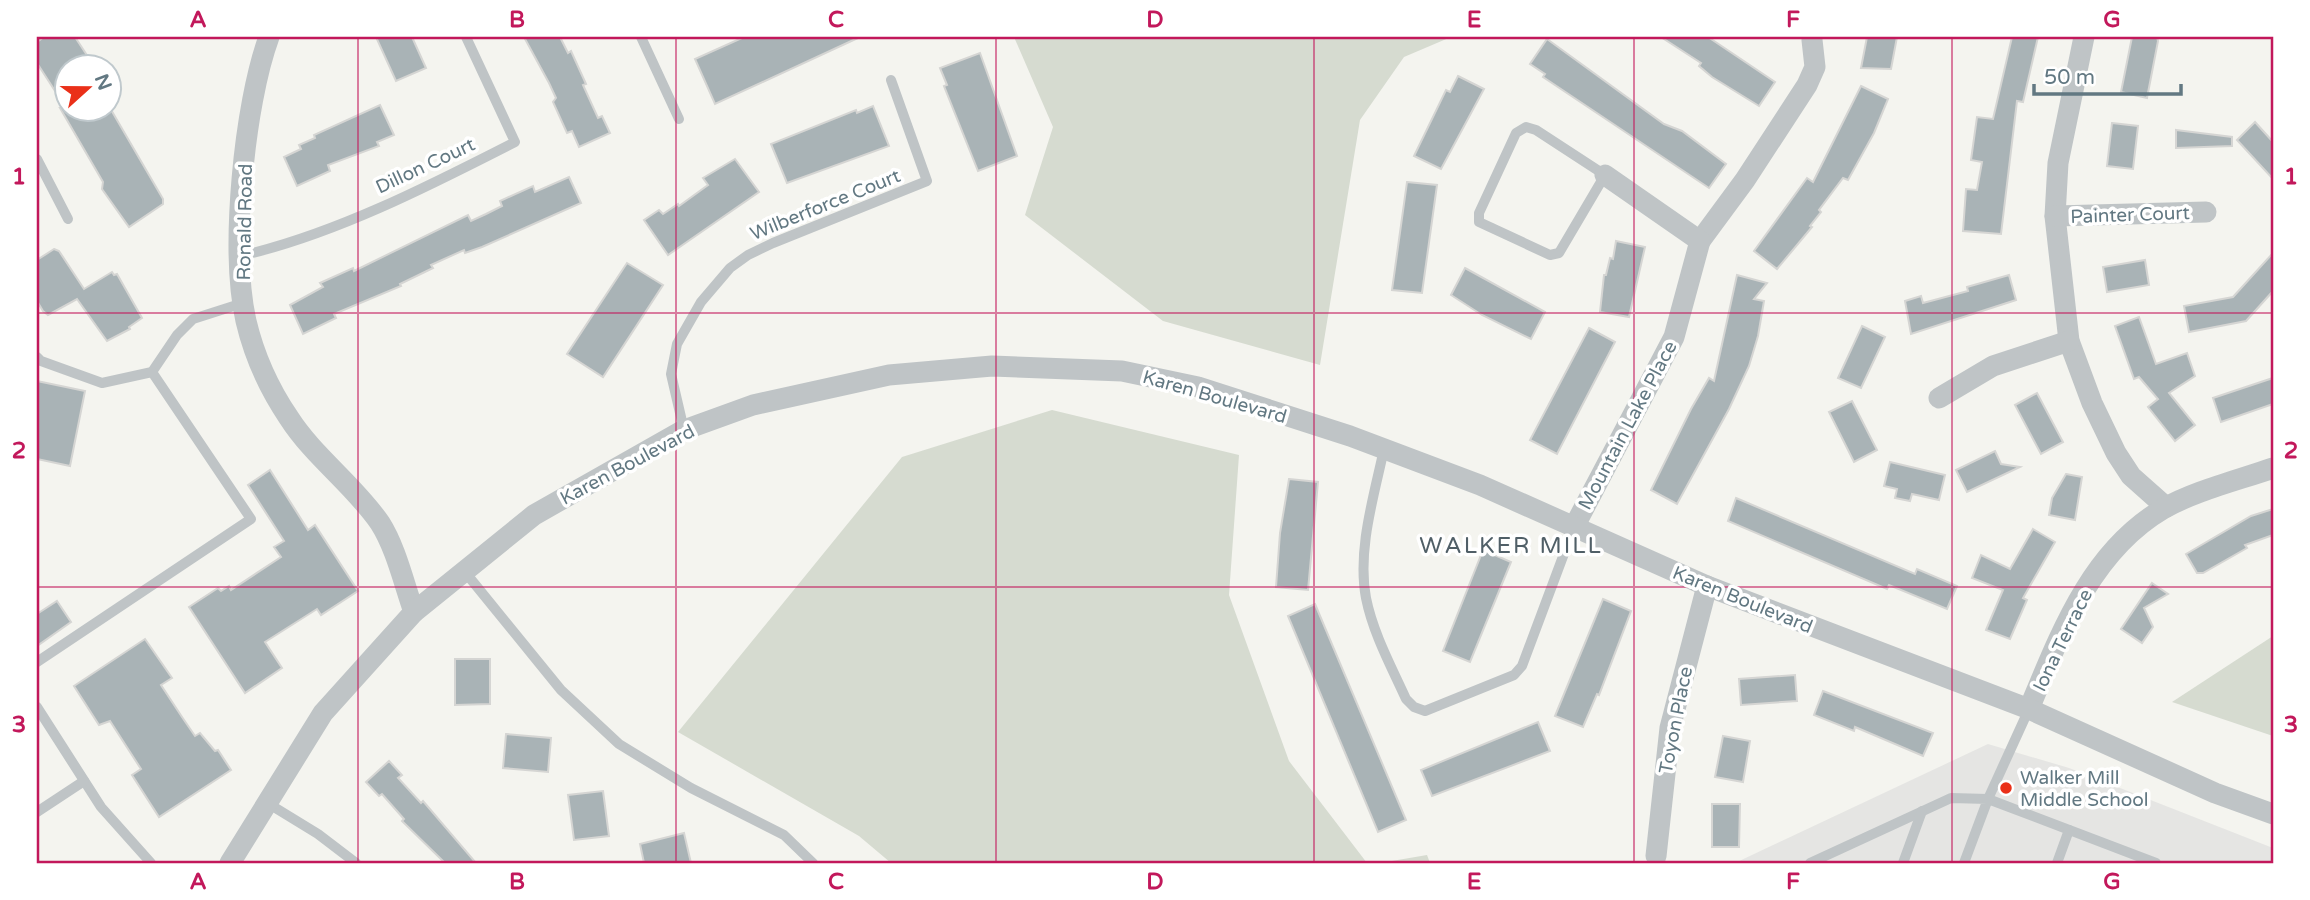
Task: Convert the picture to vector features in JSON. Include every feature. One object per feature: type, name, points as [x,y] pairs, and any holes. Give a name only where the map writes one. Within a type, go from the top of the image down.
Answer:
[{"type":"street","name":"Ronald Road","points":[[269,37],[251,101],[240,256],[243,303],[255,349],[274,395],[290,421],[380,524],[414,612]]},
{"type":"street","points":[[2084,37],[2058,163],[2055,216],[2069,341],[2092,403],[2116,453],[2131,476],[2166,507]]},
{"type":"street","name":"Mountain Lake Place","points":[[1574,527],[1674,337],[1700,241],[1745,180],[1807,85],[1815,67],[1810,38]]},
{"type":"street","points":[[1605,175],[1700,241]]},
{"type":"street","name":"Painter Court","points":[[2055,216],[2206,212]]},
{"type":"street","points":[[1940,398],[1993,366],[2069,341]]},
{"type":"street","name":"Karen Boulevard","points":[[230,863],[323,713],[414,612],[534,515],[684,430],[781,396],[946,368],[1029,367],[1122,371],[1187,384],[1384,449],[1480,485],[1707,586],[2029,709],[2214,793],[2273,814]]},
{"type":"street","name":"Iona Terrace","points":[[2029,709],[2081,594],[2111,551],[2140,524],[2166,507],[2273,468]]},
{"type":"street","name":"Toyon Place","points":[[1656,856],[1670,728],[1707,586]]},
{"type":"lane","name":"Dillon Court","points":[[240,256],[287,245],[454,173],[515,142],[466,37]]},
{"type":"lane","points":[[641,37],[679,118]]},
{"type":"lane","name":"Wilberforce Court","points":[[684,430],[671,374],[677,344],[701,302],[730,268],[748,255],[773,243],[927,181],[891,80]]},
{"type":"lane","points":[[1526,127],[1536,130],[1605,175],[1559,253],[1550,255],[1479,222],[1479,213],[1516,132],[1526,127]]},
{"type":"lane","points":[[37,159],[68,219]]},
{"type":"lane","points":[[37,357],[41,361],[102,383],[152,372],[177,335],[193,319],[243,303]]},
{"type":"lane","points":[[37,662],[251,519],[152,372]]},
{"type":"lane","points":[[1384,449],[1366,537],[1366,596],[1383,648],[1406,699],[1414,708],[1425,711],[1514,675],[1522,666],[1574,527]]},
{"type":"lane","points":[[465,572],[561,690],[619,744],[691,788],[784,835],[813,863]]},
{"type":"lane","points":[[37,706],[101,807],[151,863]]},
{"type":"lane","points":[[1964,863],[1988,799],[2029,709]]},
{"type":"lane","points":[[37,812],[84,781]]},
{"type":"lane","points":[[1810,863],[1951,798],[1988,799],[2156,863]]},
{"type":"lane","points":[[269,804],[318,834],[356,863]]},
{"type":"lane","points":[[1903,863],[1922,811]]},
{"type":"lane","points":[[2057,863],[2068,830]]},
{"type":"shaded area","points":[[1014,37],[1451,37],[1404,57],[1360,120],[1320,365],[1163,321],[1025,215],[1053,127]]},
{"type":"shaded area","points":[[1052,410],[1239,455],[1229,595],[1289,761],[1367,863],[891,863],[859,836],[678,732],[902,457]]},
{"type":"shaded area","points":[[2273,636],[2273,736],[2172,702]]},
{"type":"shaded area","name":"Walker Mill Middle School","points":[[1988,744],[2069,768],[2273,848],[2273,863],[1735,863]]},
{"type":"shaded area","points":[[1427,855],[1430,863],[1380,863]]},
{"type":"building","points":[[44,37],[75,37],[85,52],[52,52],[52,86],[37,63],[37,42]]},
{"type":"building","points":[[376,37],[412,37],[426,68],[396,81]]},
{"type":"building","points":[[524,37],[560,37],[568,53],[571,51],[598,118],[602,116],[610,133],[579,147],[572,131],[567,133],[553,102],[556,98]]},
{"type":"building","points":[[744,37],[860,37],[715,104],[695,59]]},
{"type":"building","points":[[1661,37],[1708,37],[1775,82],[1759,106],[1712,77],[1699,66],[1701,63]]},
{"type":"building","points":[[1867,37],[1897,37],[1891,69],[1861,68]]},
{"type":"building","points":[[2012,37],[2038,37],[2023,102],[2017,101],[2001,234],[1963,231],[1966,189],[1977,190],[1982,162],[1971,160],[1977,117],[1993,119]]},
{"type":"building","points":[[2132,37],[2157,37],[2158,41],[2147,98],[2121,92]]},
{"type":"building","points":[[1547,39],[1664,124],[1682,131],[1726,164],[1709,188],[1543,77],[1545,74],[1530,64]]},
{"type":"building","points":[[980,53],[1017,156],[978,171],[944,86],[947,85],[940,68]]},
{"type":"building","points":[[1458,76],[1484,89],[1441,169],[1414,156],[1446,90],[1450,92]]},
{"type":"building","points":[[1861,86],[1888,99],[1874,133],[1848,180],[1843,178],[1819,210],[1821,212],[1810,226],[1812,227],[1777,269],[1754,251],[1807,178],[1813,182]]},
{"type":"building","points":[[380,105],[394,135],[377,142],[379,146],[328,165],[330,171],[297,186],[284,157],[301,149],[299,145],[315,138],[314,135]]},
{"type":"building","points":[[873,106],[889,146],[787,183],[771,144],[856,110],[857,113]]},
{"type":"building","points":[[68,122],[118,122],[163,199],[163,204],[129,227],[102,189],[103,182]]},
{"type":"building","points":[[2255,122],[2273,142],[2273,179],[2237,140]]},
{"type":"building","points":[[2112,123],[2138,126],[2133,169],[2107,166]]},
{"type":"building","points":[[2176,130],[2232,137],[2232,146],[2176,148]]},
{"type":"building","points":[[735,159],[759,192],[668,255],[644,220],[659,210],[663,214],[678,204],[679,206],[708,185],[703,178]]},
{"type":"building","points":[[569,177],[581,203],[482,247],[465,253],[464,250],[431,265],[433,268],[400,284],[401,286],[334,314],[336,318],[303,334],[290,305],[323,287],[320,283],[353,268],[354,271],[468,215],[471,221],[502,206],[500,201],[533,186],[535,192]]},
{"type":"building","points":[[1407,182],[1437,185],[1422,293],[1392,290]]},
{"type":"building","points":[[1616,241],[1645,247],[1629,317],[1600,312],[1604,275],[1610,258],[1613,259]]},
{"type":"building","points":[[54,249],[59,251],[84,289],[112,272],[117,274],[142,318],[129,327],[130,329],[107,341],[77,299],[48,315],[37,301],[37,260]]},
{"type":"building","points":[[2273,253],[2273,291],[2246,321],[2189,332],[2184,306],[2233,297]]},
{"type":"building","points":[[2145,260],[2149,285],[2107,292],[2103,267]]},
{"type":"building","points":[[627,263],[663,285],[603,377],[567,354]]},
{"type":"building","points":[[1465,268],[1545,312],[1531,339],[1482,315],[1451,295]]},
{"type":"building","points":[[1737,275],[1767,283],[1754,299],[1764,301],[1758,336],[1749,366],[1729,409],[1677,504],[1651,490],[1691,409],[1709,378],[1714,381]]},
{"type":"building","points":[[2009,275],[2016,300],[1911,334],[1905,301],[1921,296],[1923,303],[1968,291],[1967,287]]},
{"type":"building","points":[[2139,317],[2156,364],[2187,353],[2195,376],[2169,393],[2195,425],[2175,441],[2148,407],[2158,399],[2139,377],[2134,379],[2115,326]]},
{"type":"building","points":[[1862,326],[1885,337],[1861,388],[1838,378]]},
{"type":"building","points":[[1589,328],[1615,342],[1557,454],[1530,440]]},
{"type":"building","points":[[2273,378],[2273,404],[2221,422],[2213,398]]},
{"type":"building","points":[[37,381],[85,391],[70,466],[37,459]]},
{"type":"building","points":[[2037,393],[2063,442],[2041,454],[2015,405]]},
{"type":"building","points":[[1852,401],[1877,450],[1854,462],[1829,412]]},
{"type":"building","points":[[1995,451],[2001,464],[2020,467],[1967,492],[1956,470]]},
{"type":"building","points":[[1890,462],[1945,475],[1939,500],[1912,494],[1910,501],[1895,498],[1897,489],[1884,486]]},
{"type":"building","points":[[270,470],[308,530],[315,525],[358,591],[321,615],[317,609],[265,642],[282,668],[245,693],[189,607],[218,588],[221,591],[229,586],[231,590],[281,557],[274,547],[284,541],[248,485]]},
{"type":"building","points":[[2066,474],[2082,477],[2075,520],[2049,515],[2052,498]]},
{"type":"building","points":[[1289,479],[1318,482],[1308,590],[1276,587],[1280,533]]},
{"type":"building","points":[[1736,498],[1915,574],[1917,569],[1957,586],[1947,609],[1889,585],[1887,589],[1728,521]]},
{"type":"building","points":[[2273,509],[2273,535],[2245,545],[2247,548],[2203,573],[2197,573],[2186,554],[2251,516]]},
{"type":"building","points":[[2033,529],[2055,542],[2023,598],[2027,600],[2010,639],[1986,630],[2003,590],[1972,578],[1981,555],[2010,569]]},
{"type":"building","points":[[1483,550],[1511,562],[1470,662],[1443,651]]},
{"type":"building","points":[[2152,583],[2168,594],[2144,608],[2153,627],[2142,643],[2121,629]]},
{"type":"building","points":[[1603,599],[1631,611],[1599,695],[1597,694],[1583,727],[1555,716]]},
{"type":"building","points":[[57,601],[71,622],[37,646],[37,614]]},
{"type":"building","points":[[1315,604],[1406,820],[1378,832],[1288,616]]},
{"type":"building","points":[[145,639],[172,678],[161,685],[182,717],[195,736],[200,733],[215,751],[218,750],[231,770],[159,817],[132,775],[141,769],[110,721],[99,725],[74,686]]},
{"type":"building","points":[[455,659],[490,659],[490,704],[455,705]]},
{"type":"building","points":[[1795,675],[1797,701],[1741,705],[1739,679]]},
{"type":"building","points":[[1823,691],[1933,733],[1923,756],[1855,727],[1854,731],[1814,715]]},
{"type":"building","points":[[1538,722],[1550,751],[1432,796],[1421,770]]},
{"type":"building","points":[[506,734],[551,738],[548,772],[503,768]]},
{"type":"building","points":[[1723,736],[1750,741],[1743,782],[1715,777]]},
{"type":"building","points":[[389,761],[402,775],[398,778],[421,803],[423,801],[476,863],[445,863],[402,821],[404,819],[382,794],[379,796],[366,782]]},
{"type":"building","points":[[603,791],[609,836],[574,840],[568,795]]},
{"type":"building","points":[[1712,804],[1740,804],[1739,847],[1712,847]]},
{"type":"building","points":[[684,833],[691,863],[644,863],[640,844]]},
{"type":"place","name":"Walker Mill Middle School","points":[[2006,788]]},
{"type":"district","name":"WALKER MILL","points":[[1511,545]]}]
